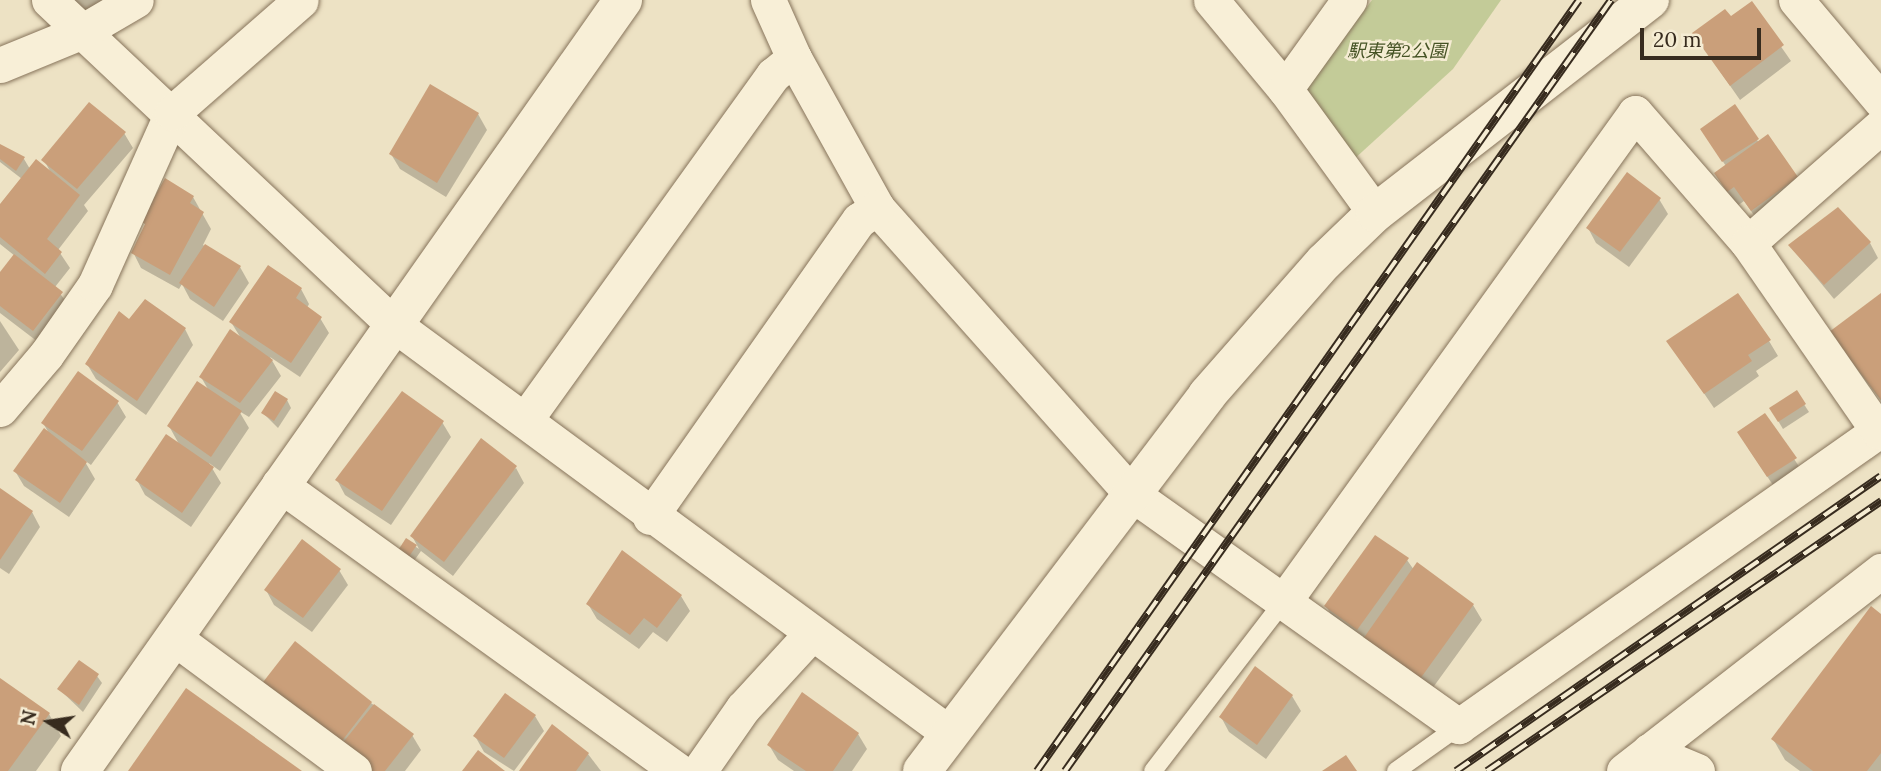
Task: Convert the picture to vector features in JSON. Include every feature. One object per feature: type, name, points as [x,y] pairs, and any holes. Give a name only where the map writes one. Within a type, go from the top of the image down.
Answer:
[{"type":"street","points":[[0,65],[65,15],[136,0]]},
{"type":"street","points":[[0,409],[46,355],[95,285],[172,113],[301,0]]},
{"type":"street","points":[[80,771],[392,323],[623,0]]},
{"type":"street","points":[[768,0],[793,58],[877,208],[1132,494],[1459,726],[1879,430],[1748,243],[1635,113],[1284,601]]},
{"type":"street","points":[[1211,0],[1285,89],[1375,213]]},
{"type":"street","points":[[1285,89],[1349,0]]},
{"type":"street","points":[[922,771],[1208,395],[1324,262],[1375,213],[1650,0]]},
{"type":"street","points":[[1796,0],[1881,102]]},
{"type":"street","points":[[65,15],[392,323],[525,420],[650,517],[950,734]]},
{"type":"street","points":[[525,420],[773,75],[793,58]]},
{"type":"street","points":[[1748,243],[1881,126]]},
{"type":"street","points":[[650,517],[859,220],[877,208]]},
{"type":"street","points":[[279,484],[678,771]]},
{"type":"street","points":[[1637,761],[1881,571]]},
{"type":"street","points":[[699,771],[743,708],[811,634]]},
{"type":"street","points":[[173,637],[354,771]]},
{"type":"street","points":[[1637,761],[1697,771]]},
{"type":"lane","points":[[1153,771],[1284,601]]},
{"type":"lane","points":[[1396,771],[1459,726]]},
{"type":"green space","name":"駅東第2公園","points":[[1372,0],[1501,0],[1453,69],[1352,161],[1301,97]]},
{"type":"building","points":[[1752,1],[1784,45],[1730,86],[1692,33],[1725,9],[1731,16]]},
{"type":"building","points":[[430,84],[479,113],[437,183],[389,154]]},
{"type":"building","points":[[89,102],[126,132],[77,189],[41,160]]},
{"type":"building","points":[[1735,104],[1759,139],[1722,162],[1700,129]]},
{"type":"building","points":[[1768,134],[1798,177],[1751,211],[1734,187],[1727,192],[1714,173]]},
{"type":"building","points":[[0,144],[25,157],[16,171],[0,159]]},
{"type":"building","points":[[36,159],[80,195],[47,239],[62,252],[45,274],[0,237],[0,204]]},
{"type":"building","points":[[1627,172],[1661,198],[1620,252],[1586,228]]},
{"type":"building","points":[[165,178],[194,196],[190,203],[204,212],[170,275],[131,253],[145,224],[141,221]]},
{"type":"building","points":[[1838,207],[1871,242],[1824,285],[1788,245]]},
{"type":"building","points":[[205,244],[241,266],[214,307],[179,283]]},
{"type":"building","points":[[14,254],[63,292],[33,331],[0,306],[0,272]]},
{"type":"building","points":[[268,265],[302,288],[296,298],[322,317],[291,363],[229,322]]},
{"type":"building","points":[[1738,293],[1771,340],[1748,355],[1752,361],[1704,394],[1666,341]]},
{"type":"building","points":[[1881,293],[1881,400],[1829,332]]},
{"type":"building","points":[[145,299],[186,328],[137,401],[85,364],[119,311],[129,319]]},
{"type":"building","points":[[230,329],[273,360],[240,403],[199,377]]},
{"type":"building","points":[[78,371],[119,401],[82,451],[41,423]]},
{"type":"building","points":[[197,381],[242,411],[211,457],[167,426]]},
{"type":"building","points":[[1797,390],[1806,404],[1778,422],[1769,408]]},
{"type":"building","points":[[275,391],[288,399],[274,421],[261,413]]},
{"type":"building","points":[[402,391],[444,421],[382,511],[335,480]]},
{"type":"building","points":[[1765,413],[1797,458],[1767,477],[1737,432]]},
{"type":"building","points":[[44,428],[87,462],[60,503],[13,471]]},
{"type":"building","points":[[166,434],[214,467],[182,513],[135,480]]},
{"type":"building","points":[[481,438],[517,466],[444,562],[410,536]]},
{"type":"building","points":[[0,488],[33,511],[0,560]]},
{"type":"building","points":[[1375,535],[1409,558],[1357,630],[1324,606]]},
{"type":"building","points":[[406,538],[417,545],[405,562],[395,555]]},
{"type":"building","points":[[302,539],[341,569],[303,618],[264,590]]},
{"type":"building","points":[[622,550],[682,595],[657,628],[644,618],[630,635],[586,604]]},
{"type":"building","points":[[1417,562],[1474,604],[1420,679],[1363,639]]},
{"type":"building","points":[[1871,606],[1881,614],[1881,753],[1867,771],[1813,771],[1771,739]]},
{"type":"building","points":[[295,641],[372,702],[338,746],[260,686]]},
{"type":"building","points":[[79,660],[99,674],[79,705],[57,689]]},
{"type":"building","points":[[1255,666],[1293,695],[1257,745],[1219,717]]},
{"type":"building","points":[[0,678],[50,713],[8,771],[0,771]]},
{"type":"building","points":[[186,688],[302,771],[128,771]]},
{"type":"building","points":[[802,692],[859,733],[833,771],[806,771],[767,745]]},
{"type":"building","points":[[505,693],[536,715],[504,758],[473,736]]},
{"type":"building","points":[[374,704],[414,734],[385,771],[373,771],[341,745]]},
{"type":"building","points":[[552,724],[589,753],[576,771],[519,771]]},
{"type":"building","points":[[478,750],[505,771],[462,771]]},
{"type":"building","points":[[1346,755],[1357,771],[1322,771]]},
{"type":"railway","points":[[1037,771],[1579,0]]},
{"type":"railway","points":[[1065,771],[1611,0]]},
{"type":"railway","points":[[1456,771],[1881,476]]},
{"type":"railway","points":[[1487,771],[1881,501]]}]
